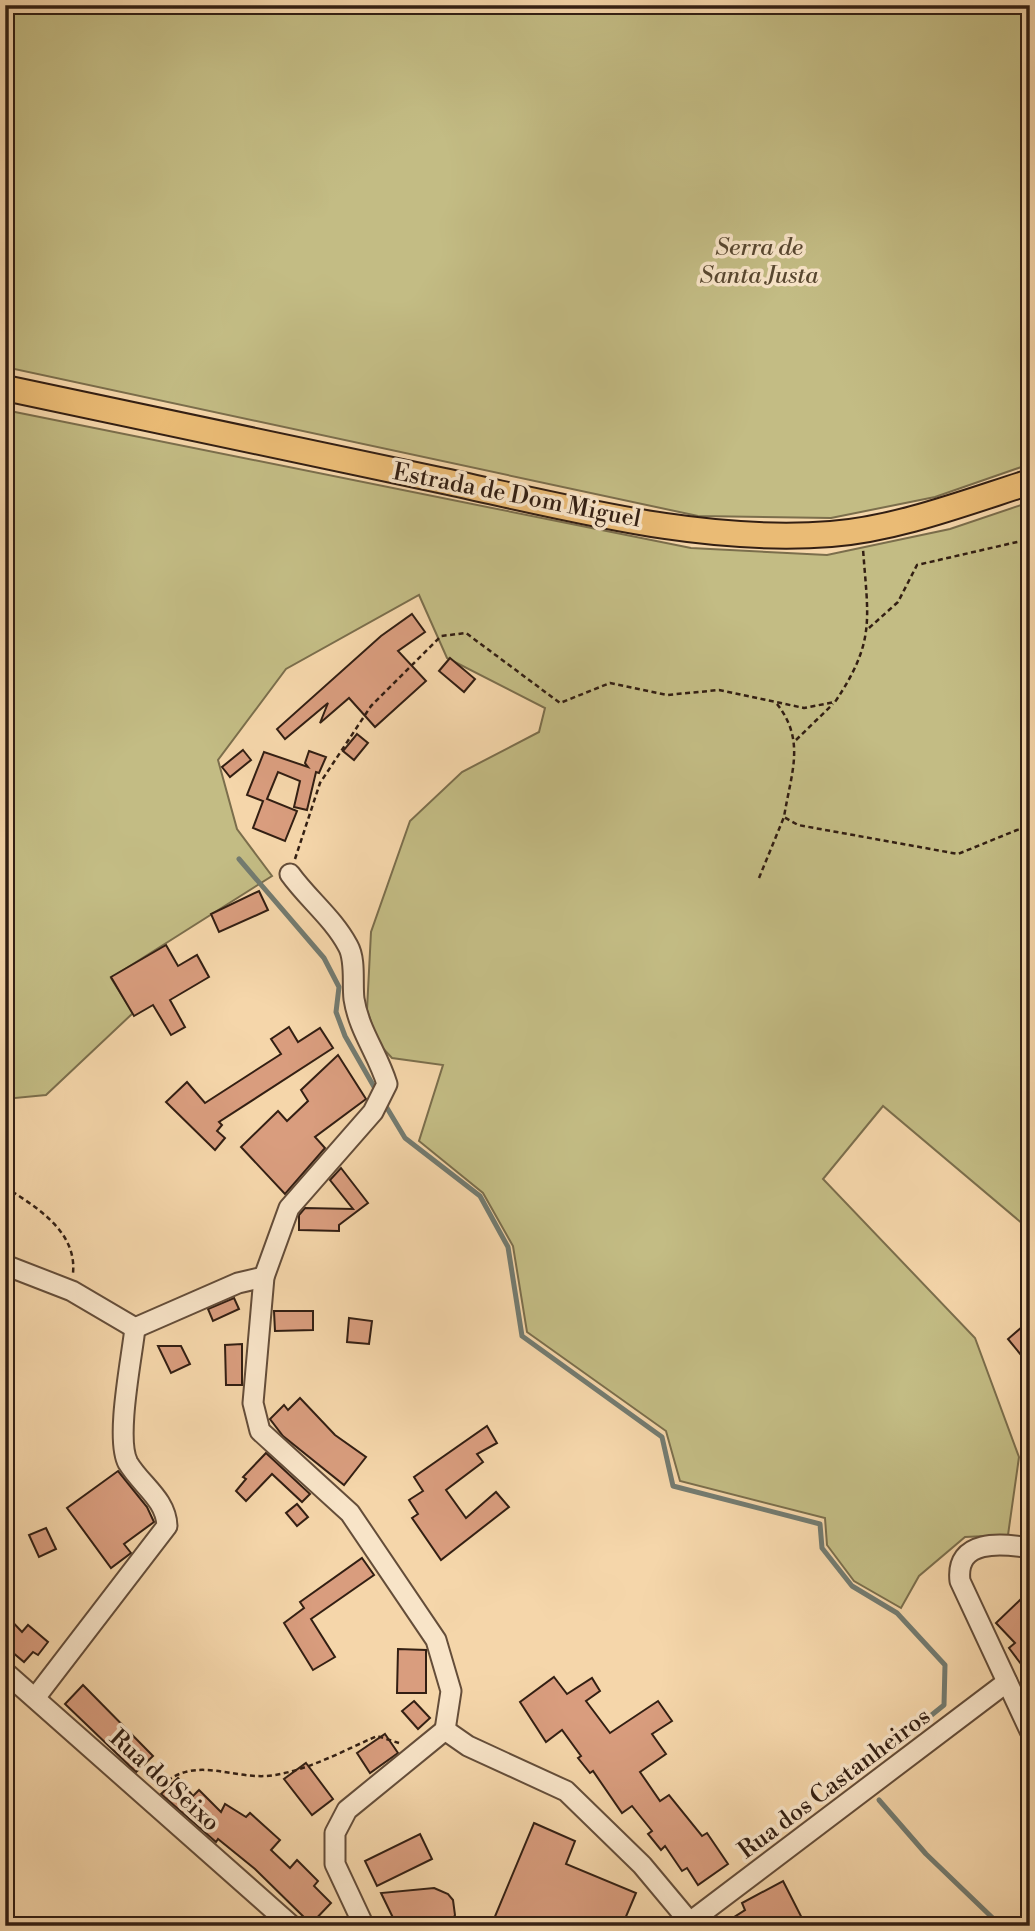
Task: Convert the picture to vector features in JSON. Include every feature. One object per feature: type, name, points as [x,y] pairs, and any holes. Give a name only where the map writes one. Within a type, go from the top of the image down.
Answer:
[{"type":"main road","name":"Estrada de Dom Miguel","points":[[5,388],[558,506],[692,530],[773,535],[832,534],[941,511],[1030,482]]},
{"type":"street","points":[[290,874],[326,914],[350,948],[354,1000],[362,1030],[379,1057],[387,1084],[373,1112],[289,1208],[264,1277],[253,1403],[260,1431],[350,1513],[436,1640],[451,1691],[445,1730],[347,1810],[335,1833],[335,1864],[364,1926]]},
{"type":"street","points":[[5,1265],[72,1291],[135,1328]]},
{"type":"street","points":[[135,1328],[238,1283],[264,1277]]},
{"type":"street","points":[[36,1698],[167,1526],[166,1511],[127,1461],[122,1440],[135,1328]]},
{"type":"street","points":[[1030,1548],[990,1545],[972,1549],[962,1558],[958,1569],[960,1581],[1030,1731]]},
{"type":"street","name":"Rua do Seixo","points":[[5,1672],[292,1926]]},
{"type":"street","name":"Rua dos Castanheiros","points":[[691,1924],[1007,1682]]},
{"type":"street","points":[[445,1730],[468,1746],[566,1791],[642,1865],[691,1924]]},
{"type":"path","points":[[796,740],[835,702],[856,670],[869,628],[862,528]]},
{"type":"path","points":[[869,628],[898,602],[917,565],[1030,539]]},
{"type":"path","points":[[290,874],[320,783],[371,706],[441,636],[466,633],[560,703],[611,683],[667,695],[719,690],[804,708],[835,702]]},
{"type":"path","points":[[759,878],[784,817],[796,740],[788,718],[775,702]]},
{"type":"path","points":[[784,817],[798,825],[958,854],[1017,830],[1030,829]]},
{"type":"path","points":[[5,1187],[44,1214],[61,1230],[74,1265],[72,1291]]},
{"type":"path","points":[[148,1798],[172,1776],[208,1768],[274,1776],[320,1761],[377,1735],[421,1749]]},
{"type":"green space","name":"Serra de Santa Justa","points":[[5,5],[1030,5],[1030,464],[935,497],[831,518],[698,516],[5,367]]},
{"type":"green space","points":[[5,410],[691,548],[827,555],[950,529],[1030,502],[1030,1230],[883,1106],[823,1179],[975,1338],[1019,1457],[1008,1535],[965,1537],[919,1576],[901,1608],[854,1581],[827,1545],[825,1518],[680,1481],[666,1431],[527,1332],[513,1246],[483,1193],[419,1141],[443,1065],[392,1058],[378,1043],[367,1010],[371,932],[410,821],[462,772],[539,732],[545,708],[447,658],[419,595],[286,669],[218,760],[237,829],[272,876],[111,978],[133,1013],[46,1095],[5,1099]]},
{"type":"building","points":[[412,614],[425,632],[398,651],[426,681],[375,727],[349,698],[320,723],[328,703],[285,739],[277,729],[381,636]]},
{"type":"building","points":[[450,658],[475,679],[464,692],[439,671]]},
{"type":"building","points":[[357,734],[368,743],[354,760],[343,751]]},
{"type":"building","points":[[243,750],[251,760],[230,777],[222,767]]},
{"type":"building","points":[[309,751],[326,757],[319,773],[316,772],[307,810],[294,807],[300,781],[278,772],[267,799],[297,811],[285,841],[253,828],[263,801],[247,795],[264,752],[308,767],[305,763]]},
{"type":"building","points":[[259,891],[268,910],[219,932],[211,914]]},
{"type":"building","points":[[166,945],[178,966],[197,955],[209,977],[170,1000],[185,1027],[171,1035],[153,1005],[134,1016],[111,977]]},
{"type":"building","points":[[289,1027],[298,1042],[320,1028],[333,1048],[219,1122],[222,1125],[217,1131],[225,1138],[215,1150],[166,1102],[187,1082],[205,1103],[281,1054],[271,1039]]},
{"type":"building","points":[[338,1055],[366,1099],[315,1137],[325,1148],[285,1194],[241,1147],[278,1111],[287,1121],[308,1101],[301,1090]]},
{"type":"building","points":[[341,1168],[368,1203],[339,1225],[339,1231],[299,1230],[299,1215],[305,1208],[353,1209],[330,1180]]},
{"type":"building","points":[[234,1298],[239,1309],[213,1321],[208,1309]]},
{"type":"building","points":[[274,1311],[313,1311],[313,1330],[275,1331]]},
{"type":"building","points":[[349,1318],[372,1321],[369,1344],[347,1342]]},
{"type":"building","points":[[1022,1327],[1030,1338],[1030,1366],[1008,1339]]},
{"type":"building","points":[[242,1344],[242,1385],[226,1385],[225,1345]]},
{"type":"building","points":[[158,1346],[181,1346],[190,1364],[171,1373]]},
{"type":"building","points":[[300,1398],[335,1435],[366,1457],[344,1485],[283,1436],[270,1419],[284,1405],[288,1410]]},
{"type":"building","points":[[487,1426],[497,1443],[477,1454],[483,1462],[446,1490],[466,1518],[496,1492],[509,1507],[441,1560],[412,1518],[418,1514],[409,1500],[423,1491],[414,1477]]},
{"type":"building","points":[[266,1453],[310,1494],[302,1502],[272,1474],[246,1501],[236,1491],[246,1479],[243,1477]]},
{"type":"building","points":[[118,1471],[147,1507],[154,1522],[124,1544],[131,1553],[111,1568],[67,1508]]},
{"type":"building","points":[[297,1504],[308,1517],[297,1526],[286,1513]]},
{"type":"building","points":[[46,1528],[56,1549],[39,1557],[29,1535]]},
{"type":"building","points":[[362,1558],[374,1575],[311,1619],[335,1657],[313,1670],[284,1623],[304,1608],[300,1602]]},
{"type":"building","points":[[1021,1599],[1030,1608],[1030,1676],[1009,1648],[1015,1643],[996,1623]]},
{"type":"building","points":[[5,1614],[22,1632],[28,1625],[48,1642],[38,1655],[33,1652],[24,1662],[5,1646]]},
{"type":"building","points":[[398,1649],[426,1650],[426,1693],[397,1693]]},
{"type":"building","points":[[554,1677],[567,1694],[592,1678],[600,1691],[586,1701],[610,1733],[658,1701],[672,1721],[652,1734],[666,1754],[640,1772],[660,1801],[669,1795],[702,1836],[707,1833],[728,1864],[698,1885],[687,1868],[682,1871],[665,1846],[661,1850],[648,1834],[652,1831],[632,1806],[622,1813],[593,1771],[590,1773],[578,1758],[581,1756],[562,1730],[546,1742],[520,1702]]},
{"type":"building","points":[[83,1685],[153,1756],[136,1772],[65,1704]]},
{"type":"building","points":[[414,1701],[430,1718],[418,1729],[402,1711]]},
{"type":"building","points":[[385,1734],[398,1753],[370,1773],[357,1753]]},
{"type":"building","points":[[306,1763],[333,1799],[312,1815],[284,1779]]},
{"type":"building","points":[[178,1778],[193,1796],[199,1790],[221,1812],[225,1804],[246,1817],[250,1813],[280,1840],[271,1850],[290,1868],[297,1860],[318,1881],[314,1886],[331,1903],[311,1924],[255,1869],[218,1839],[216,1842],[161,1794]]},
{"type":"building","points":[[534,1823],[575,1841],[566,1864],[636,1893],[622,1926],[491,1926]]},
{"type":"building","points":[[420,1834],[432,1859],[377,1886],[365,1861]]},
{"type":"building","points":[[783,1881],[806,1926],[720,1926],[745,1910],[742,1903]]},
{"type":"building","points":[[434,1888],[448,1894],[453,1900],[455,1915],[450,1926],[397,1926],[381,1893]]},
{"type":"waterway","points":[[239,859],[324,958],[339,987],[336,1012],[345,1036],[377,1092]]},
{"type":"waterway","points":[[384,1103],[405,1138],[480,1196],[508,1247],[522,1336],[662,1437],[673,1486],[820,1524],[822,1548],[852,1586],[897,1613],[945,1665],[944,1705],[861,1772]]},
{"type":"waterway","points":[[879,1800],[926,1854],[1001,1926]]}]
